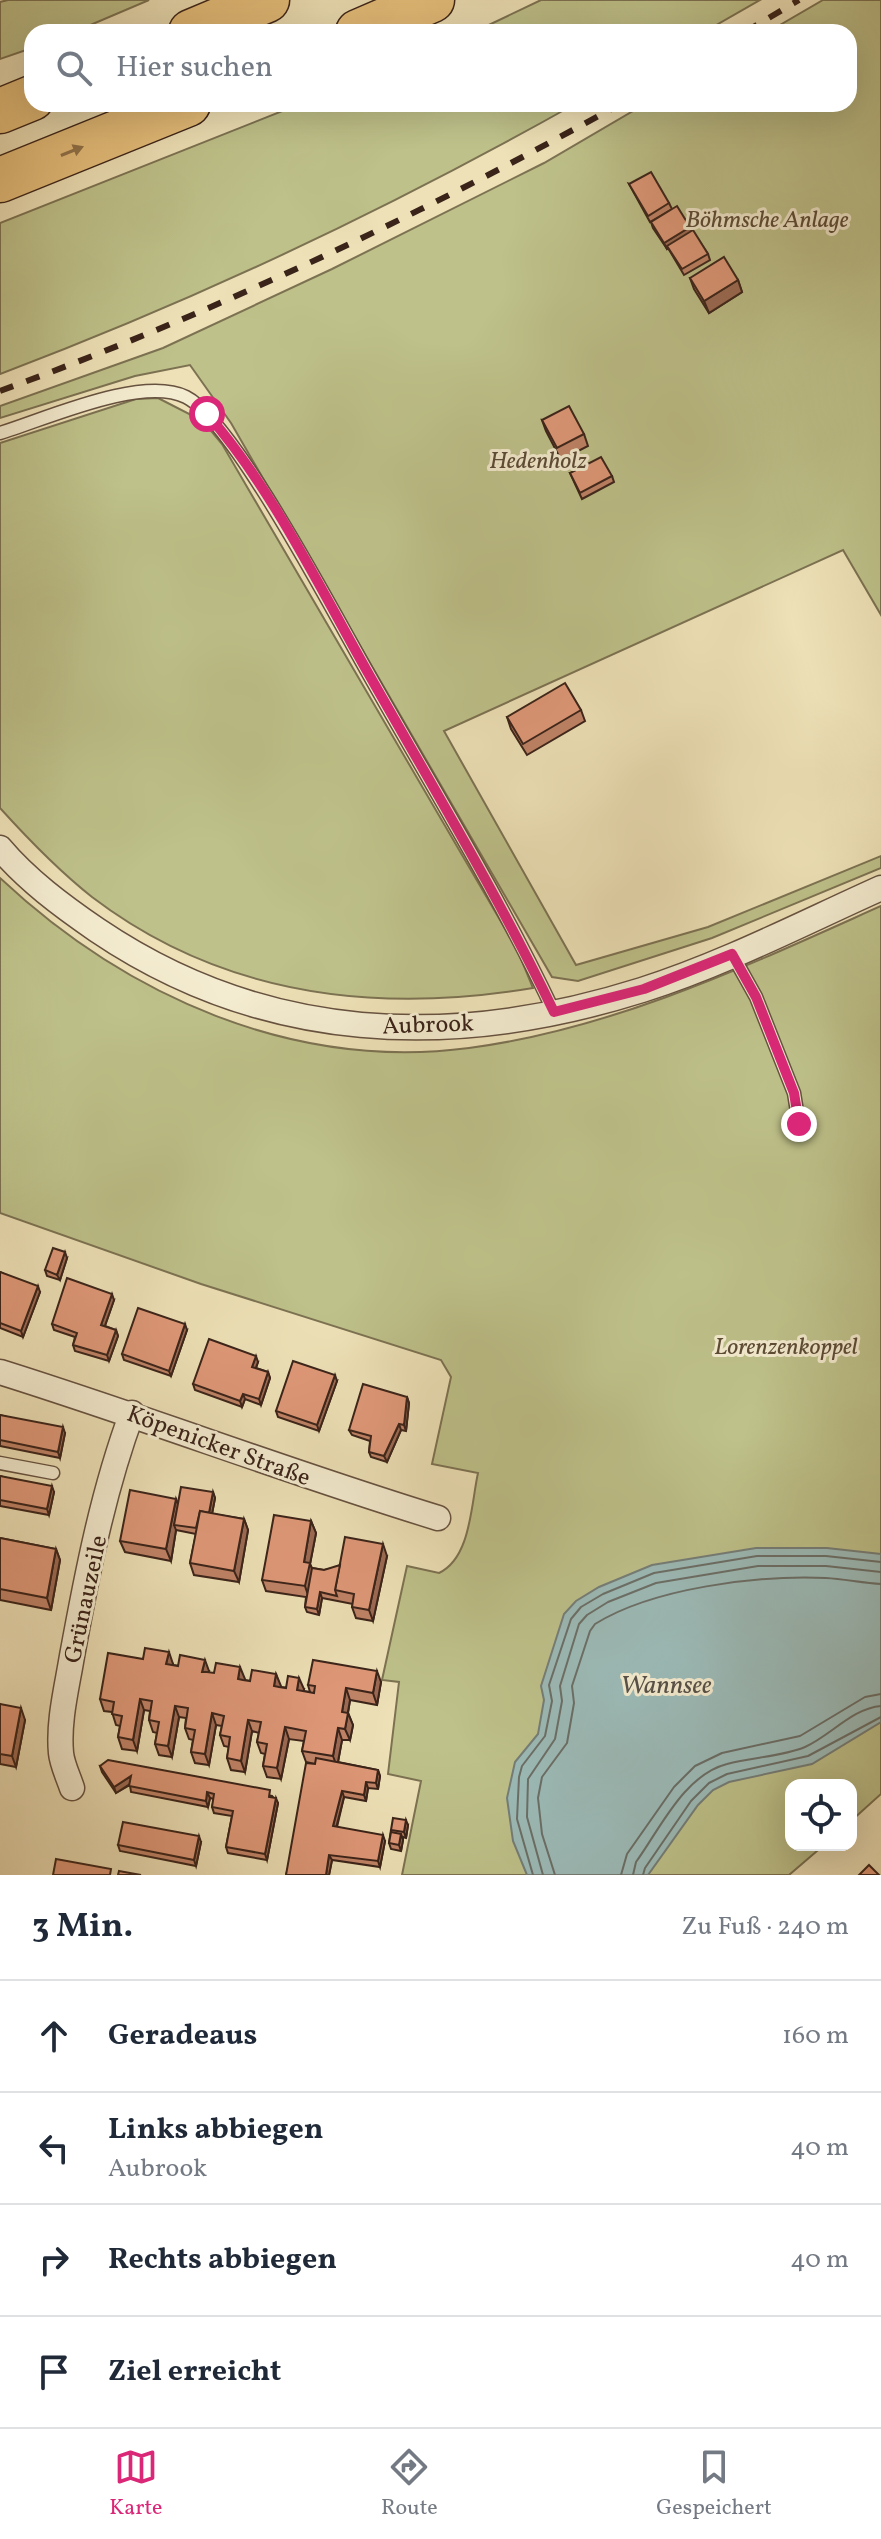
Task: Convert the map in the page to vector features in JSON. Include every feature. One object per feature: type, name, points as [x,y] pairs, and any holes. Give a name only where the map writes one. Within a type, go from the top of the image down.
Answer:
[{"type":"highway","points":[[210,24],[267,0]]},
{"type":"highway","points":[[376,24],[432,0]]},
{"type":"highway","points":[[0,111],[24,101]]},
{"type":"highway","points":[[0,180],[168,112]]},
{"type":"street","name":"Aubrook","points":[[0,848],[62,906],[124,948],[180,978],[234,1001],[292,1016],[353,1025],[478,1024],[554,1012],[644,989],[881,888]]},
{"type":"street","name":"Köpenicker Straße","points":[[0,1372],[132,1413],[293,1471],[438,1518]]},
{"type":"street","name":"Grünauzeile","points":[[72,1788],[61,1756],[60,1731],[66,1689],[108,1492],[132,1413]]},
{"type":"lane","points":[[0,433],[134,392],[187,397],[207,414],[237,453],[299,551],[521,941],[554,1012]]},
{"type":"lane","points":[[732,954],[756,997],[794,1093],[799,1124]]},
{"type":"lane","points":[[0,1463],[53,1473]]},
{"type":"green space","points":[[149,0],[93,24],[24,24],[24,51],[0,59],[0,2]]},
{"type":"green space","points":[[541,0],[760,0],[718,24],[491,24]]},
{"type":"green space","points":[[823,0],[881,0],[881,615],[843,550],[444,731],[576,965],[708,927],[881,856],[881,868],[712,938],[578,981],[552,977],[231,423],[190,365],[135,376],[0,418],[0,406],[163,348],[332,269],[544,163],[631,112],[857,112],[857,24],[782,24]]},
{"type":"green space","points":[[280,112],[560,112],[435,180],[293,250],[148,315],[0,374],[0,223]]},
{"type":"green space","points":[[158,398],[203,421],[222,444],[517,949],[533,988],[475,996],[417,999],[359,997],[303,989],[248,976],[194,957],[142,930],[92,897],[44,854],[0,808],[0,443],[136,399]]},
{"type":"green space","name":"Lorenzenkoppel","points":[[0,878],[49,920],[102,958],[157,990],[216,1016],[276,1035],[339,1048],[403,1052],[469,1048],[576,1026],[731,972],[881,906],[881,1794],[857,1816],[857,1779],[785,1779],[785,1851],[817,1851],[789,1875],[402,1875],[421,1781],[388,1774],[399,1682],[382,1680],[407,1566],[439,1573],[450,1566],[464,1543],[478,1473],[432,1464],[451,1377],[441,1360],[201,1284],[0,1213]]},
{"type":"water","name":"Wannsee","points":[[756,1548],[827,1548],[881,1554],[881,1722],[812,1764],[729,1782],[713,1790],[698,1805],[648,1875],[527,1875],[513,1841],[507,1798],[515,1762],[538,1734],[544,1700],[541,1686],[564,1614],[576,1601],[599,1587],[652,1565]]},
{"type":"building","points":[[651,172],[669,203],[648,216],[629,184]]},
{"type":"building","points":[[677,206],[690,227],[664,243],[651,222]]},
{"type":"building","points":[[693,230],[708,254],[682,269],[667,246]]},
{"type":"building","points":[[724,257],[738,280],[704,301],[690,278]]},
{"type":"building","points":[[569,406],[584,434],[557,448],[542,420]]},
{"type":"building","points":[[601,457],[612,476],[580,493],[570,473]]},
{"type":"building","points":[[565,683],[581,710],[523,744],[507,717]]},
{"type":"building","points":[[53,1248],[65,1252],[57,1275],[45,1270]]},
{"type":"building","points":[[0,1272],[38,1286],[21,1331],[0,1323]]},
{"type":"building","points":[[67,1278],[112,1294],[101,1325],[116,1330],[107,1355],[73,1345],[77,1333],[52,1324]]},
{"type":"building","points":[[138,1308],[185,1324],[169,1371],[122,1354]]},
{"type":"building","points":[[209,1339],[256,1356],[252,1367],[268,1372],[259,1399],[243,1394],[240,1401],[193,1384]]},
{"type":"building","points":[[293,1361],[335,1375],[317,1425],[276,1411]]},
{"type":"building","points":[[363,1384],[407,1397],[404,1425],[399,1424],[384,1456],[369,1452],[371,1436],[349,1430]]},
{"type":"building","points":[[0,1415],[63,1427],[58,1452],[0,1440]]},
{"type":"building","points":[[0,1476],[52,1486],[47,1509],[0,1500]]},
{"type":"building","points":[[181,1487],[213,1492],[209,1513],[200,1511],[196,1528],[174,1525]]},
{"type":"building","points":[[130,1490],[176,1499],[166,1549],[120,1541]]},
{"type":"building","points":[[200,1511],[244,1519],[234,1571],[190,1563]]},
{"type":"building","points":[[274,1515],[311,1521],[304,1562],[310,1563],[305,1586],[262,1580]]},
{"type":"building","points":[[345,1537],[383,1544],[369,1610],[352,1607],[354,1594],[335,1590]]},
{"type":"building","points":[[0,1538],[56,1549],[47,1598],[0,1589]]},
{"type":"building","points":[[340,1565],[335,1590],[337,1596],[320,1592],[317,1609],[305,1607],[312,1568],[324,1570]]},
{"type":"building","points":[[145,1648],[169,1652],[166,1664],[178,1666],[180,1655],[205,1660],[202,1672],[214,1673],[216,1663],[240,1667],[238,1679],[243,1680],[250,1681],[252,1670],[276,1674],[274,1686],[279,1687],[286,1688],[288,1676],[299,1678],[297,1690],[314,1693],[315,1686],[308,1685],[313,1660],[377,1671],[373,1693],[346,1688],[342,1712],[348,1713],[345,1729],[338,1728],[333,1756],[302,1751],[306,1731],[285,1727],[277,1768],[263,1766],[267,1744],[257,1742],[261,1722],[248,1720],[241,1761],[227,1758],[230,1737],[220,1735],[224,1716],[212,1713],[205,1754],[191,1752],[195,1730],[185,1728],[188,1708],[175,1706],[168,1746],[155,1744],[159,1722],[149,1720],[152,1701],[140,1699],[133,1740],[118,1737],[122,1716],[112,1714],[114,1702],[100,1699],[108,1653],[143,1659]]},
{"type":"building","points":[[0,1704],[21,1708],[12,1756],[0,1754]]},
{"type":"building","points":[[316,1758],[378,1770],[376,1783],[366,1782],[364,1795],[342,1791],[333,1826],[383,1835],[378,1861],[329,1855],[326,1875],[286,1875],[306,1763],[315,1764]]},
{"type":"building","points":[[108,1760],[270,1790],[269,1797],[276,1798],[265,1854],[226,1847],[233,1811],[212,1807],[214,1794],[207,1792],[206,1801],[129,1786],[131,1776],[114,1787],[100,1766]]},
{"type":"building","points":[[393,1818],[406,1820],[404,1832],[391,1830]]},
{"type":"building","points":[[123,1822],[199,1836],[194,1860],[118,1845]]},
{"type":"building","points":[[391,1832],[401,1834],[399,1845],[389,1843]]},
{"type":"building","points":[[56,1859],[111,1869],[110,1875],[53,1875]]},
{"type":"building","points":[[869,1865],[879,1875],[859,1875]]},
{"type":"building","points":[[119,1871],[141,1875],[118,1875]]},
{"type":"railway","points":[[758,24],[799,0]]},
{"type":"railway","points":[[0,391],[159,329],[316,260],[469,185],[605,112]]},
{"type":"route","points":[[207,414],[237,453],[299,551],[521,941],[554,1012],[644,989],[732,954],[743,980],[756,997],[794,1093],[799,1124]]},
{"type":"park label","name":"Böhmsche Anlage","points":[[767,219]]},
{"type":"park label","name":"Hedenholz","points":[[538,460]]}]
